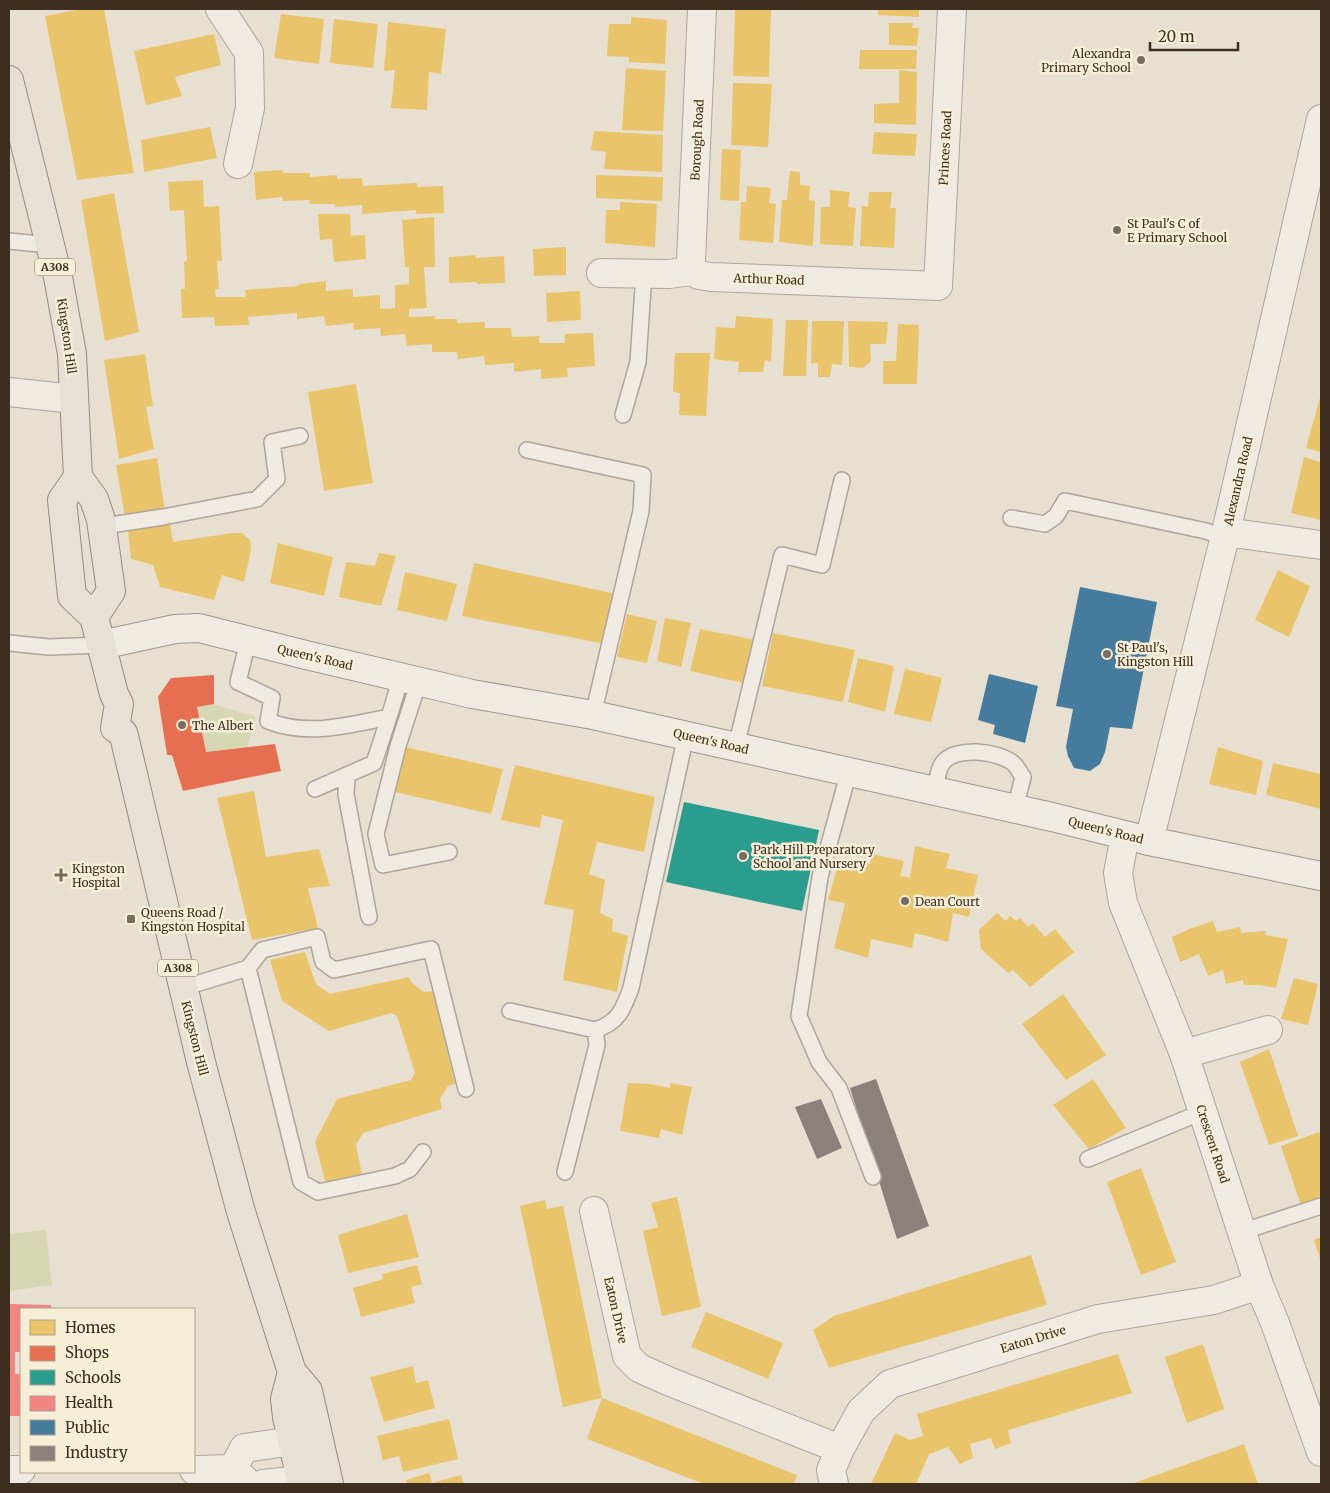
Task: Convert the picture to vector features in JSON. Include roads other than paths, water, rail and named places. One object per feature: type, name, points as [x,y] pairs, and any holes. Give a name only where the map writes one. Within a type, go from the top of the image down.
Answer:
[{"type":"main road","name":"Kingston Hill","points":[[9,80],[50,245],[72,354],[78,477]]},
{"type":"main road","points":[[78,477],[94,499],[102,529],[111,590],[94,617],[72,596],[66,548],[62,500],[78,477]]},
{"type":"main road","name":"Kingston Hill","points":[[94,617],[114,694],[119,704],[115,728],[123,733],[124,736],[183,988],[241,1212],[292,1372],[308,1391],[328,1480]]},
{"type":"main road","points":[[292,1372],[286,1399],[287,1417],[302,1482]]},
{"type":"street","points":[[220,9],[248,53],[250,108],[238,164]]},
{"type":"street","name":"Borough Road","points":[[692,271],[702,9]]},
{"type":"street","name":"Princes Road","points":[[938,286],[952,9]]},
{"type":"street","name":"Alexandra Road","points":[[1137,838],[1225,535],[1321,120]]},
{"type":"street","name":"Arthur Road","points":[[601,273],[669,274],[692,271],[699,275],[711,277],[938,286]]},
{"type":"street","points":[[9,392],[74,399]]},
{"type":"street","points":[[1225,535],[1321,546]]},
{"type":"street","name":"Queen's Road","points":[[101,645],[175,629],[199,628],[472,694],[593,715],[849,771],[1137,838],[1321,876]]},
{"type":"street","name":"Crescent Road","points":[[1137,838],[1118,873],[1123,903],[1184,1054],[1259,1285],[1321,1452]]},
{"type":"street","points":[[1184,1054],[1268,1030]]},
{"type":"street","name":"Eaton Drive","points":[[594,1211],[627,1356],[639,1368],[840,1449]]},
{"type":"street","name":"Eaton Drive","points":[[834,1484],[831,1470],[861,1411],[890,1384],[1098,1318],[1214,1300],[1259,1285]]},
{"type":"street","points":[[195,1470],[241,1476],[244,1448],[319,1438]]},
{"type":"street","points":[[263,1484],[328,1480]]},
{"type":"lane","points":[[9,241],[50,245]]},
{"type":"lane","points":[[623,415],[638,362],[644,273]]},
{"type":"lane","points":[[102,529],[117,524],[257,499],[277,479],[272,442],[300,436]]},
{"type":"lane","points":[[527,450],[644,475],[641,511],[593,715]]},
{"type":"lane","points":[[736,747],[782,554],[822,565],[842,480]]},
{"type":"lane","points":[[1011,518],[1045,524],[1056,516],[1065,501],[1225,535]]},
{"type":"lane","points":[[248,641],[238,682],[272,698],[268,721],[284,727],[322,730],[389,717]]},
{"type":"lane","points":[[9,643],[49,647],[101,645]]},
{"type":"lane","points":[[315,789],[374,763],[389,717],[410,679]]},
{"type":"lane","points":[[410,679],[398,746],[376,834],[383,865],[449,852]]},
{"type":"lane","points":[[510,1011],[595,1030],[609,1026],[624,1008],[631,988],[686,735]]},
{"type":"lane","points":[[935,791],[941,764],[949,756],[965,751],[998,755],[1014,764],[1023,778],[1015,809]]},
{"type":"lane","points":[[849,771],[820,877],[799,1016],[819,1062],[839,1088],[873,1177]]},
{"type":"lane","points":[[347,775],[346,794],[369,916]]},
{"type":"lane","points":[[183,988],[248,968],[262,950],[317,937],[323,962],[334,970],[431,949],[466,1089]]},
{"type":"lane","points":[[248,968],[301,1182],[318,1192],[395,1176],[410,1169],[423,1152]]},
{"type":"lane","points":[[565,1172],[597,1045],[595,1030]]},
{"type":"lane","points":[[1088,1159],[1202,1112]]},
{"type":"lane","points":[[1241,1232],[1321,1206]]},
{"type":"place","name":"Alexandra Primary School","points":[[1141,60]]},
{"type":"place","name":"St Paul's C of E Primary School","points":[[1117,230]]},
{"type":"place","name":"St Paul's, Kingston Hill","points":[[1107,654]]},
{"type":"place","name":"The Albert","points":[[182,725]]},
{"type":"place","name":"Park Hill Preparatory School and Nursery","points":[[743,856]]},
{"type":"place","name":"Kingston Hospital","points":[[61,875]]},
{"type":"place","name":"Dean Court","points":[[905,901]]},
{"type":"place","name":"Queens Road / Kingston Hospital","points":[[131,919]]}]
